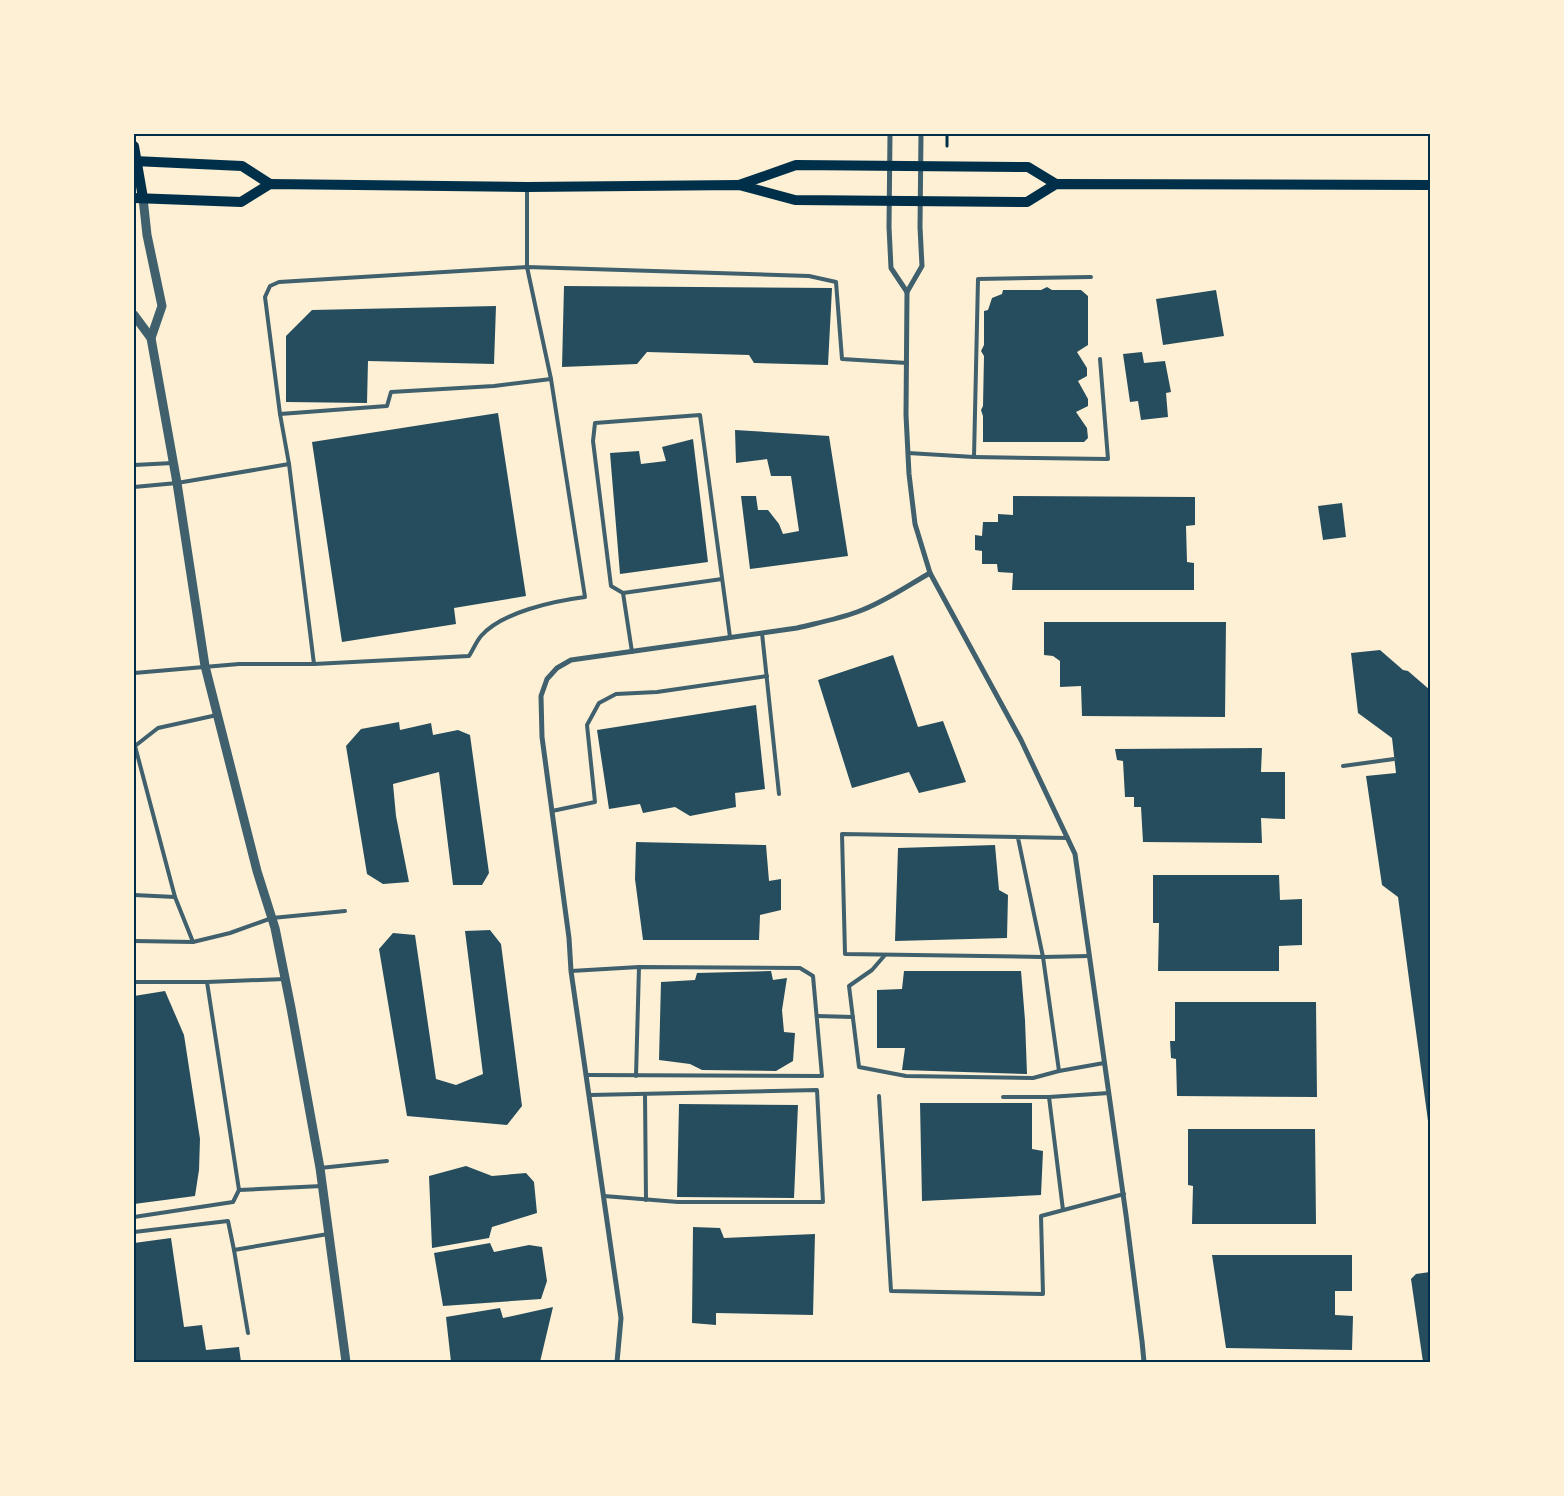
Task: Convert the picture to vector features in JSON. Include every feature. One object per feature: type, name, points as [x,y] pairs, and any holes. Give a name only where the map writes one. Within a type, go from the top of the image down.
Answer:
[{"type":"main road","points":[[134,146],[138,198],[241,202],[270,184]]},
{"type":"main road","points":[[135,161],[242,166],[270,184],[527,187],[738,185],[794,200],[1027,202],[1056,184],[1430,185]]},
{"type":"main road","points":[[738,185],[796,165],[1028,166],[1056,184]]},
{"type":"street","points":[[890,134],[891,268],[908,292]]},
{"type":"street","points":[[921,134],[920,227],[922,266],[908,292],[906,415],[909,474],[915,524],[930,572],[1021,740],[1075,854],[1124,1194],[1144,1362]]},
{"type":"street","points":[[138,198],[162,306],[151,338]]},
{"type":"street","points":[[134,315],[151,338],[177,483],[205,666],[254,862],[272,918],[285,979],[320,1168],[346,1362]]},
{"type":"street","points":[[617,1362],[621,1318],[572,971],[542,737],[542,696],[547,679],[557,668],[571,660],[797,628],[859,611],[887,598],[930,572]]},
{"type":"lane","points":[[134,673],[240,664],[314,664],[469,656],[481,636],[498,623],[516,614],[556,601],[585,597],[551,379],[527,267],[527,187]]},
{"type":"lane","points":[[314,664],[266,297],[270,286],[279,282],[527,267],[809,276],[836,282],[842,359],[907,363]]},
{"type":"lane","points":[[974,457],[978,279],[1092,277]]},
{"type":"lane","points":[[908,453],[974,457],[1108,459],[1100,359]]},
{"type":"lane","points":[[280,414],[387,406],[392,392],[494,386],[551,379]]},
{"type":"lane","points":[[722,579],[623,593],[611,586],[594,441],[595,423],[700,415],[730,638]]},
{"type":"lane","points":[[134,464],[173,463]]},
{"type":"lane","points":[[134,487],[177,483],[289,464]]},
{"type":"lane","points":[[623,593],[632,652]]},
{"type":"lane","points":[[762,633],[779,794]]},
{"type":"lane","points":[[552,812],[595,802],[587,725],[599,703],[616,694],[657,692],[767,676]]},
{"type":"lane","points":[[193,942],[175,897],[134,746],[158,728],[217,715]]},
{"type":"lane","points":[[1344,766],[1394,759]]},
{"type":"lane","points":[[1068,838],[842,834],[846,954],[1089,956]]},
{"type":"lane","points":[[1018,838],[1043,957],[1059,1070]]},
{"type":"lane","points":[[134,895],[175,897]]},
{"type":"lane","points":[[134,941],[193,942],[230,933],[272,918],[345,911]]},
{"type":"lane","points":[[886,955],[872,970],[849,986],[859,1067],[906,1076],[1033,1078],[1059,1070],[1104,1063]]},
{"type":"lane","points":[[636,1076],[639,967]]},
{"type":"lane","points":[[572,971],[639,967],[800,968],[813,976],[822,1076],[588,1076]]},
{"type":"lane","points":[[134,982],[285,979]]},
{"type":"lane","points":[[134,1217],[233,1202],[239,1190],[207,982]]},
{"type":"lane","points":[[817,1016],[853,1016]]},
{"type":"lane","points":[[590,1095],[817,1090],[823,1202],[678,1202],[604,1196]]},
{"type":"lane","points":[[1003,1097],[1049,1097],[1109,1093]]},
{"type":"lane","points":[[645,1094],[646,1200]]},
{"type":"lane","points":[[879,1096],[891,1291],[1043,1294],[1041,1216],[1124,1194]]},
{"type":"lane","points":[[1049,1097],[1063,1210]]},
{"type":"lane","points":[[320,1168],[387,1161]]},
{"type":"lane","points":[[239,1190],[322,1186]]},
{"type":"lane","points":[[134,1232],[228,1221],[248,1333]]},
{"type":"lane","points":[[234,1250],[328,1234]]},
{"type":"path","points":[[946,146],[947,134]]},
{"type":"building","points":[[564,286],[832,288],[828,365],[754,363],[749,355],[647,352],[637,364],[562,367]]},
{"type":"building","points":[[1047,287],[1052,290],[1081,290],[1088,296],[1088,345],[1077,352],[1087,368],[1087,376],[1078,381],[1088,399],[1088,406],[1076,412],[1087,428],[1088,438],[1084,442],[983,442],[983,416],[981,410],[983,406],[984,356],[981,351],[984,345],[984,311],[988,310],[992,298],[1002,294],[1003,290],[1041,290]]},
{"type":"building","points":[[1216,290],[1224,336],[1163,345],[1156,299]]},
{"type":"building","points":[[496,306],[494,364],[368,361],[367,403],[286,402],[286,336],[312,310]]},
{"type":"building","points":[[1142,352],[1144,363],[1165,361],[1171,392],[1166,393],[1168,417],[1141,420],[1138,401],[1130,402],[1123,354]]},
{"type":"building","points":[[498,413],[526,596],[454,608],[456,624],[342,642],[312,442]]},
{"type":"building","points":[[735,430],[829,436],[848,556],[750,569],[741,496],[756,496],[758,510],[768,510],[779,524],[783,534],[799,531],[791,476],[771,476],[767,459],[736,463]]},
{"type":"building","points":[[693,439],[708,562],[620,574],[610,453],[639,451],[641,464],[666,461],[662,447]]},
{"type":"building","points":[[1013,496],[1195,497],[1195,525],[1186,526],[1187,562],[1194,563],[1194,590],[1012,590],[1013,573],[998,572],[997,564],[982,564],[982,551],[975,550],[975,535],[982,536],[983,522],[998,522],[998,514],[1013,515]]},
{"type":"building","points":[[1342,503],[1346,537],[1323,540],[1318,506]]},
{"type":"building","points":[[1044,622],[1226,622],[1225,717],[1082,716],[1081,686],[1060,687],[1060,661],[1053,656],[1044,655]]},
{"type":"building","points":[[1380,650],[1430,690],[1430,1136],[1398,897],[1382,885],[1366,776],[1396,773],[1392,738],[1358,713],[1351,653]]},
{"type":"building","points":[[893,655],[918,727],[943,721],[966,782],[919,793],[909,772],[852,788],[818,680]]},
{"type":"building","points":[[756,705],[765,789],[735,793],[736,807],[690,816],[675,807],[643,813],[640,804],[609,809],[597,730]]},
{"type":"building","points":[[399,722],[400,730],[431,723],[433,735],[458,730],[470,735],[489,873],[482,885],[453,885],[439,772],[393,784],[396,816],[409,882],[383,884],[367,874],[346,746],[361,729]]},
{"type":"building","points":[[1262,748],[1261,772],[1285,772],[1285,819],[1261,818],[1262,843],[1143,842],[1141,807],[1134,807],[1134,797],[1125,797],[1123,761],[1117,760],[1115,749]]},
{"type":"building","points":[[636,842],[766,845],[769,881],[781,879],[781,910],[760,915],[759,940],[643,940],[635,879]]},
{"type":"building","points":[[995,845],[999,890],[1008,895],[1007,938],[895,941],[898,848]]},
{"type":"building","points":[[1153,875],[1279,875],[1280,900],[1302,899],[1302,945],[1279,946],[1279,971],[1158,971],[1159,923],[1153,923]]},
{"type":"building","points":[[490,930],[501,944],[522,1106],[507,1125],[407,1116],[379,949],[393,933],[415,935],[436,1079],[456,1085],[483,1074],[465,931]]},
{"type":"building","points":[[771,971],[773,980],[787,978],[782,1010],[784,1032],[795,1033],[793,1061],[776,1071],[702,1070],[690,1064],[659,1060],[661,982],[695,980],[697,973]]},
{"type":"building","points":[[904,971],[1021,971],[1027,1074],[902,1070],[905,1048],[877,1048],[877,990],[902,989]]},
{"type":"building","points":[[165,991],[184,1035],[200,1139],[199,1170],[195,1196],[134,1204],[134,996]]},
{"type":"building","points":[[1175,1002],[1316,1002],[1317,1097],[1177,1096],[1176,1059],[1171,1058],[1170,1041],[1175,1041]]},
{"type":"building","points":[[920,1103],[1032,1103],[1032,1149],[1043,1151],[1041,1195],[922,1201]]},
{"type":"building","points":[[679,1104],[798,1105],[794,1198],[677,1197]]},
{"type":"building","points":[[1188,1129],[1315,1129],[1316,1224],[1192,1224],[1193,1186],[1188,1185]]},
{"type":"building","points":[[466,1166],[492,1176],[526,1173],[534,1182],[537,1213],[492,1227],[489,1238],[432,1248],[429,1176]]},
{"type":"building","points":[[693,1227],[720,1228],[724,1238],[815,1234],[813,1315],[716,1313],[716,1325],[692,1323]]},
{"type":"building","points":[[171,1238],[184,1327],[202,1325],[206,1350],[239,1347],[241,1362],[134,1362],[134,1243]]},
{"type":"building","points":[[490,1243],[494,1252],[529,1245],[542,1247],[547,1281],[541,1299],[443,1306],[434,1253]]},
{"type":"building","points":[[1212,1255],[1352,1255],[1352,1291],[1335,1291],[1335,1315],[1353,1316],[1352,1350],[1226,1348]]},
{"type":"building","points":[[1430,1272],[1430,1362],[1423,1362],[1411,1279],[1416,1274]]},
{"type":"building","points":[[553,1307],[540,1362],[451,1362],[446,1317],[500,1308],[503,1318]]},
{"type":"building","points":[[781,1360],[822,1360],[826,1362],[779,1362]]},
{"type":"building","points":[[915,1360],[1039,1360],[1039,1362],[914,1362]]}]
